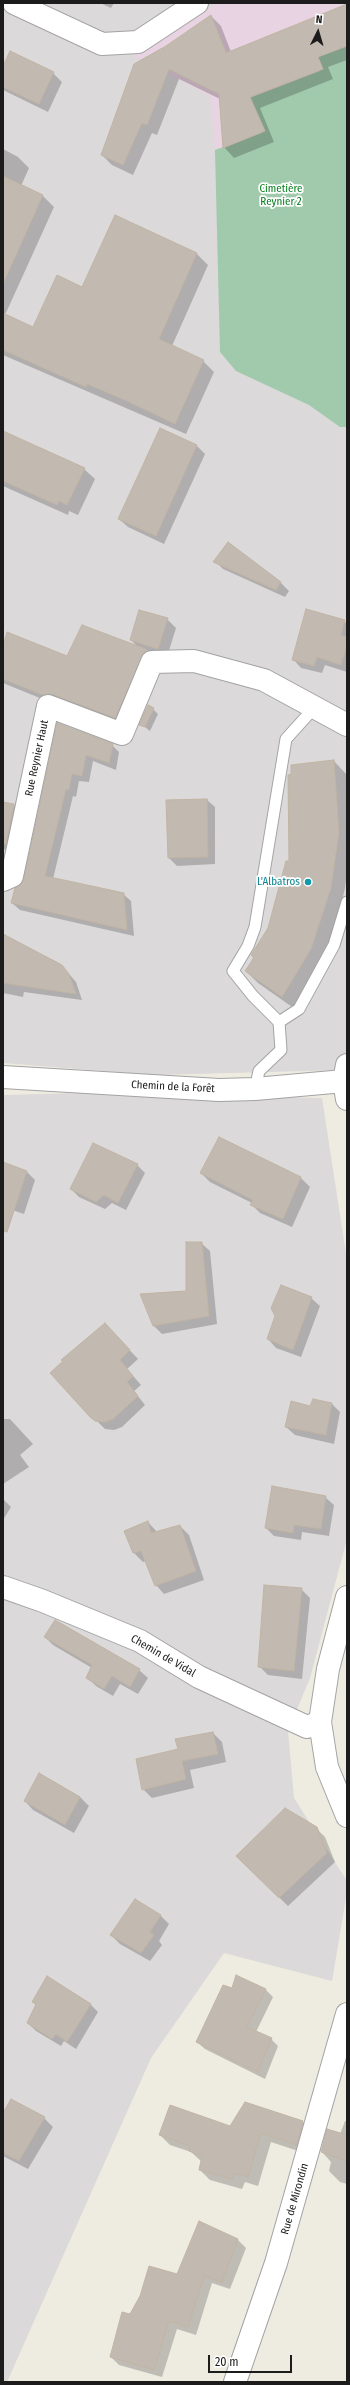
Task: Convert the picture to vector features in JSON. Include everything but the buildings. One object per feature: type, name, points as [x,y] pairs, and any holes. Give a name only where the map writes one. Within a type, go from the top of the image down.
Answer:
[{"type":"street","points":[[14,3],[102,44],[138,42],[197,3]]},
{"type":"street","name":"Rue Reynier Haut","points":[[3,880],[12,876],[48,706],[122,734],[152,662],[194,661],[264,680],[347,725]]},
{"type":"street","name":"Chemin de la Forêt","points":[[3,1077],[218,1090],[255,1089],[346,1082]]},
{"type":"street","name":"Chemin de Vidal","points":[[3,1588],[43,1601],[140,1641],[199,1677],[307,1727],[320,1722]]},
{"type":"street","points":[[347,1597],[328,1669],[320,1722],[327,1767],[347,1816]]},
{"type":"street","name":"Rue de Mirondin","points":[[235,2382],[276,2263],[347,2014]]},
{"type":"lane","points":[[255,1089],[259,1071],[281,1050],[279,1022],[253,996],[233,971],[248,946],[255,927],[286,739],[314,708]]},
{"type":"lane","points":[[279,1022],[299,1009],[334,945],[347,902]]},
{"type":"shaded area","points":[[3,3],[347,3],[347,1070],[153,1075],[3,1063]]},
{"type":"shaded area","points":[[218,3],[347,3],[347,45],[314,58],[320,71],[251,97],[265,131],[215,150],[210,96],[133,56]]},
{"type":"shaded area","points":[[80,1093],[322,1098],[347,1260],[347,1539],[310,1678],[288,1731],[294,1798],[347,1881],[347,1892],[332,1981],[224,1953],[151,2058],[7,2382],[3,2382],[3,1095]]},
{"type":"green space","name":"Cimetière Reynier 2","points":[[347,45],[347,427],[340,427],[309,405],[236,371],[220,352],[215,150],[261,133],[247,99],[320,71],[314,58]]},
{"type":"place","name":"L'Albatros","points":[[308,882]]}]
